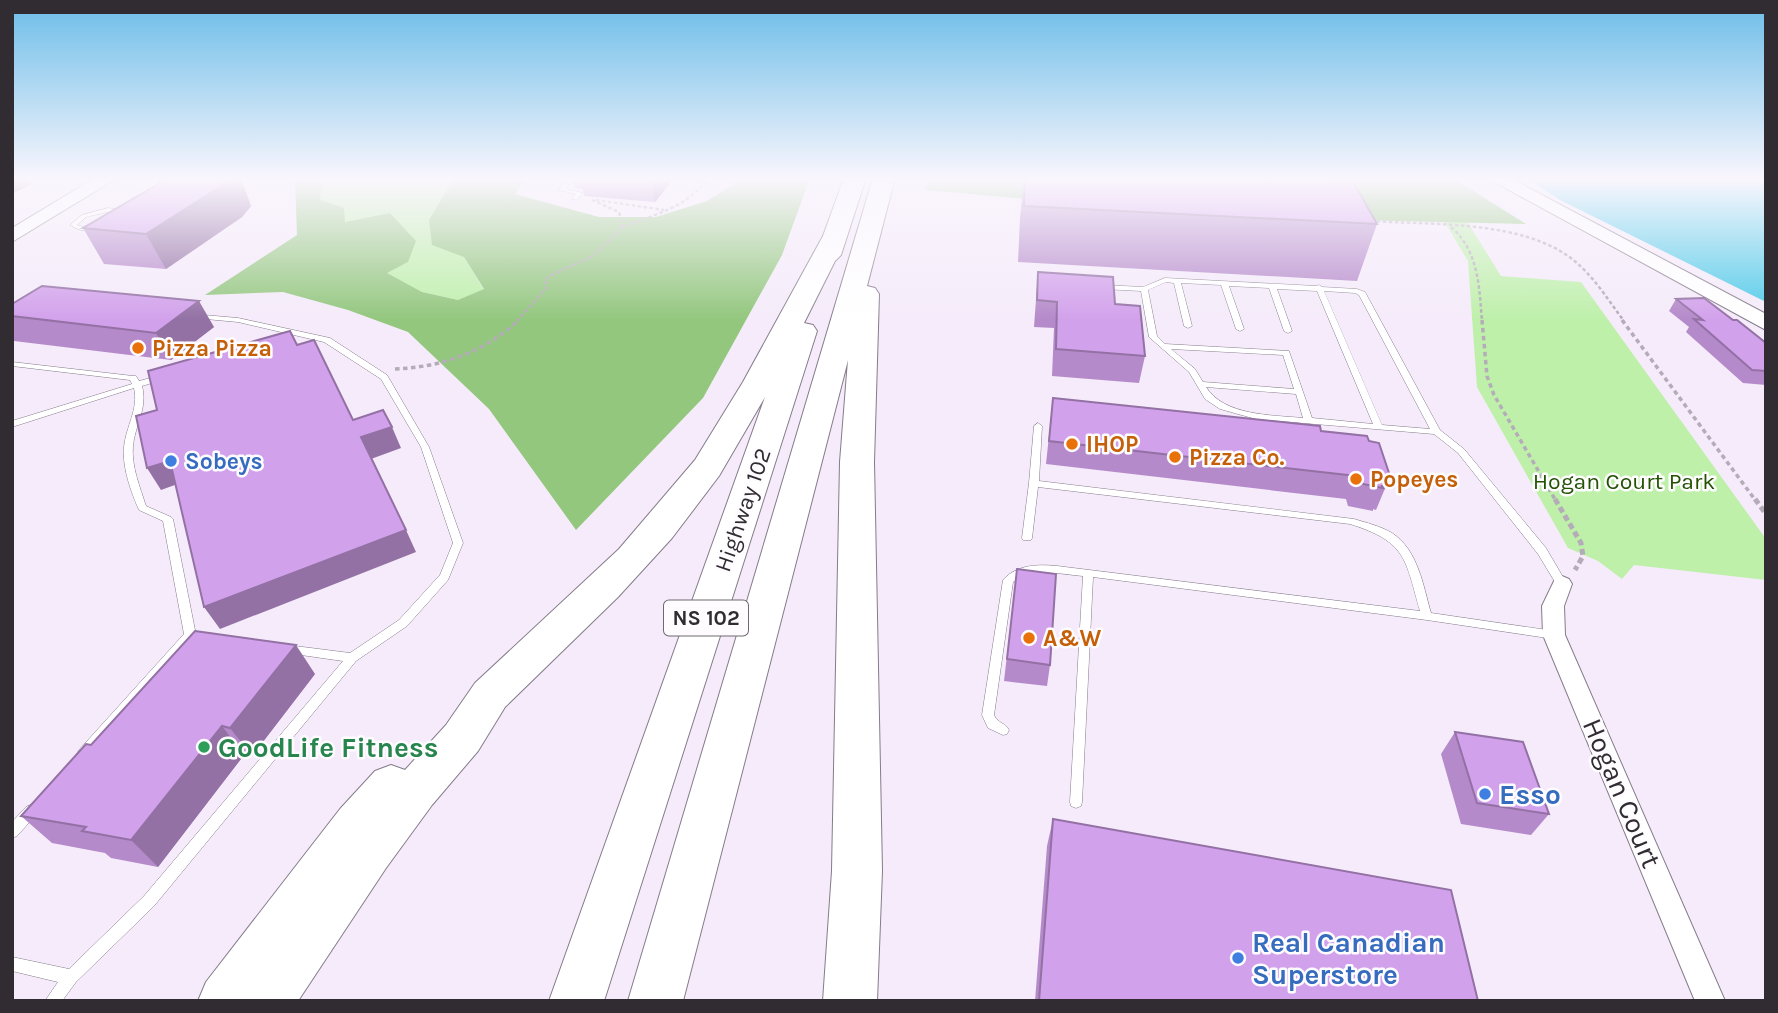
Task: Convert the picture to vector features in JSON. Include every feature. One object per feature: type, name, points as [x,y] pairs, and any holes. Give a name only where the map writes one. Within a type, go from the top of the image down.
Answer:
[{"type":"highway","name":"Highway 102","points":[[655,1001],[852,236],[853,225]]},
{"type":"highway","name":"Highway 102","points":[[576,1001],[858,225]]},
{"type":"highway","points":[[267,1001],[298,950],[372,845],[427,775],[481,715],[490,695],[657,531],[706,469],[852,236]]},
{"type":"highway","points":[[850,1001],[857,871],[857,475],[852,236]]},
{"type":"highway","points":[[225,1001],[357,824],[421,751],[468,703],[490,695]]},
{"type":"main road","points":[[12,236],[30,225]]},
{"type":"main road","points":[[1584,225],[1766,323]]},
{"type":"street","name":"Hogan Court","points":[[1562,584],[1553,606],[1554,635],[1710,1001]]},
{"type":"lane","points":[[74,225],[86,230],[109,225]]},
{"type":"lane","points":[[1093,286],[1144,289],[1154,283],[1177,281],[1349,289],[1362,294],[1436,432],[1461,451],[1542,551],[1562,584]]},
{"type":"lane","points":[[1177,281],[1188,326]]},
{"type":"lane","points":[[1224,283],[1240,329]]},
{"type":"lane","points":[[1272,285],[1288,331]]},
{"type":"lane","points":[[1319,287],[1378,426]]},
{"type":"lane","points":[[1144,289],[1153,337],[1192,371],[1209,397],[1223,407],[1239,413],[1436,432]]},
{"type":"lane","points":[[52,1001],[71,977],[149,901],[352,658],[403,623],[444,577],[458,543],[425,447],[384,377],[348,351],[312,335],[238,320],[182,315]]},
{"type":"lane","points":[[285,343],[312,335]]},
{"type":"lane","points":[[1164,346],[1286,353],[1308,420]]},
{"type":"lane","points":[[12,364],[126,375],[138,384],[140,413],[128,446],[133,476],[142,508],[168,519],[190,635]]},
{"type":"lane","points":[[12,424],[178,373]]},
{"type":"lane","points":[[1201,384],[1299,392]]},
{"type":"lane","points":[[1027,538],[1038,426]]},
{"type":"lane","points":[[1034,483],[1351,522],[1378,528],[1397,540],[1407,553],[1427,616]]},
{"type":"lane","points":[[1003,730],[992,724],[988,715],[1008,580],[1016,573],[1030,569],[1088,573],[1554,635]]},
{"type":"lane","points":[[1076,802],[1088,573]]},
{"type":"lane","points":[[190,635],[203,637]]},
{"type":"lane","points":[[74,765],[190,635]]},
{"type":"lane","points":[[279,648],[352,658]]},
{"type":"lane","points":[[12,832],[39,802]]},
{"type":"lane","points":[[12,964],[71,977]]},
{"type":"path","points":[[372,369],[421,370],[470,354],[507,331],[532,308],[547,287],[545,281],[549,275],[593,256],[627,225]]},
{"type":"path","points":[[1427,225],[1488,230],[1532,238],[1565,254],[1588,273],[1766,514]]},
{"type":"path","points":[[1451,227],[1458,233],[1477,266],[1487,376],[1494,395],[1581,543],[1583,556],[1576,569],[1562,584]]},
{"type":"green space","points":[[297,225],[401,225],[416,241],[408,262],[387,273],[422,292],[458,300],[484,289],[464,257],[432,245],[430,225],[793,225],[782,255],[703,398],[576,530],[489,409],[408,332],[348,310],[283,292],[205,295],[297,235]]},
{"type":"green space","points":[[350,225],[460,225],[464,257],[484,290],[458,300],[422,292],[386,273],[408,262]]},
{"type":"green space","name":"Hogan Court Park","points":[[1447,225],[1470,225],[1501,276],[1581,282],[1766,539],[1766,580],[1634,565],[1622,579],[1598,561],[1568,548],[1477,387],[1468,261]]},
{"type":"water","points":[[1611,225],[1766,225],[1766,302]]},
{"type":"building","points":[[88,225],[160,225],[146,234],[83,228]]},
{"type":"building","points":[[1038,272],[1113,277],[1115,304],[1140,306],[1145,356],[1056,349],[1057,302],[1037,300]]},
{"type":"building","points":[[42,286],[199,301],[156,333],[12,316],[12,304]]},
{"type":"building","points":[[1704,298],[1766,343],[1766,371],[1752,370],[1694,319],[1703,320],[1676,299]]},
{"type":"building","points":[[290,331],[297,345],[314,340],[353,420],[383,410],[392,427],[361,437],[406,530],[204,607],[170,461],[147,468],[136,416],[157,410],[148,371]]},
{"type":"building","points":[[1053,398],[1320,426],[1321,431],[1367,436],[1369,441],[1379,443],[1390,476],[1383,476],[1386,486],[1382,486],[1383,488],[1358,483],[1356,476],[1049,441]]},
{"type":"building","name":"A&W","points":[[1017,569],[1056,574],[1050,665],[1007,659]]},
{"type":"building","points":[[195,631],[296,645],[230,728],[222,726],[131,840],[82,831],[86,827],[21,816],[86,744],[91,745]]},
{"type":"building","points":[[1455,732],[1523,742],[1549,814],[1477,803]]},
{"type":"building","name":"Real Canadian Superstore","points":[[1053,819],[1451,890],[1478,1001],[1039,1001]]},
{"type":"place","name":"Pizza Pizza","points":[[138,348]]},
{"type":"place","name":"IHOP","points":[[1072,444]]},
{"type":"place","name":"Pizza Co.","points":[[1175,457]]},
{"type":"place","name":"Sobeys","points":[[171,461]]},
{"type":"place","name":"Popeyes","points":[[1356,479]]},
{"type":"place","name":"A&W","points":[[1029,638]]},
{"type":"place","name":"GoodLife Fitness","points":[[204,747]]},
{"type":"place","name":"Esso","points":[[1485,794]]},
{"type":"place","name":"Real Canadian Superstore","points":[[1238,958]]}]
